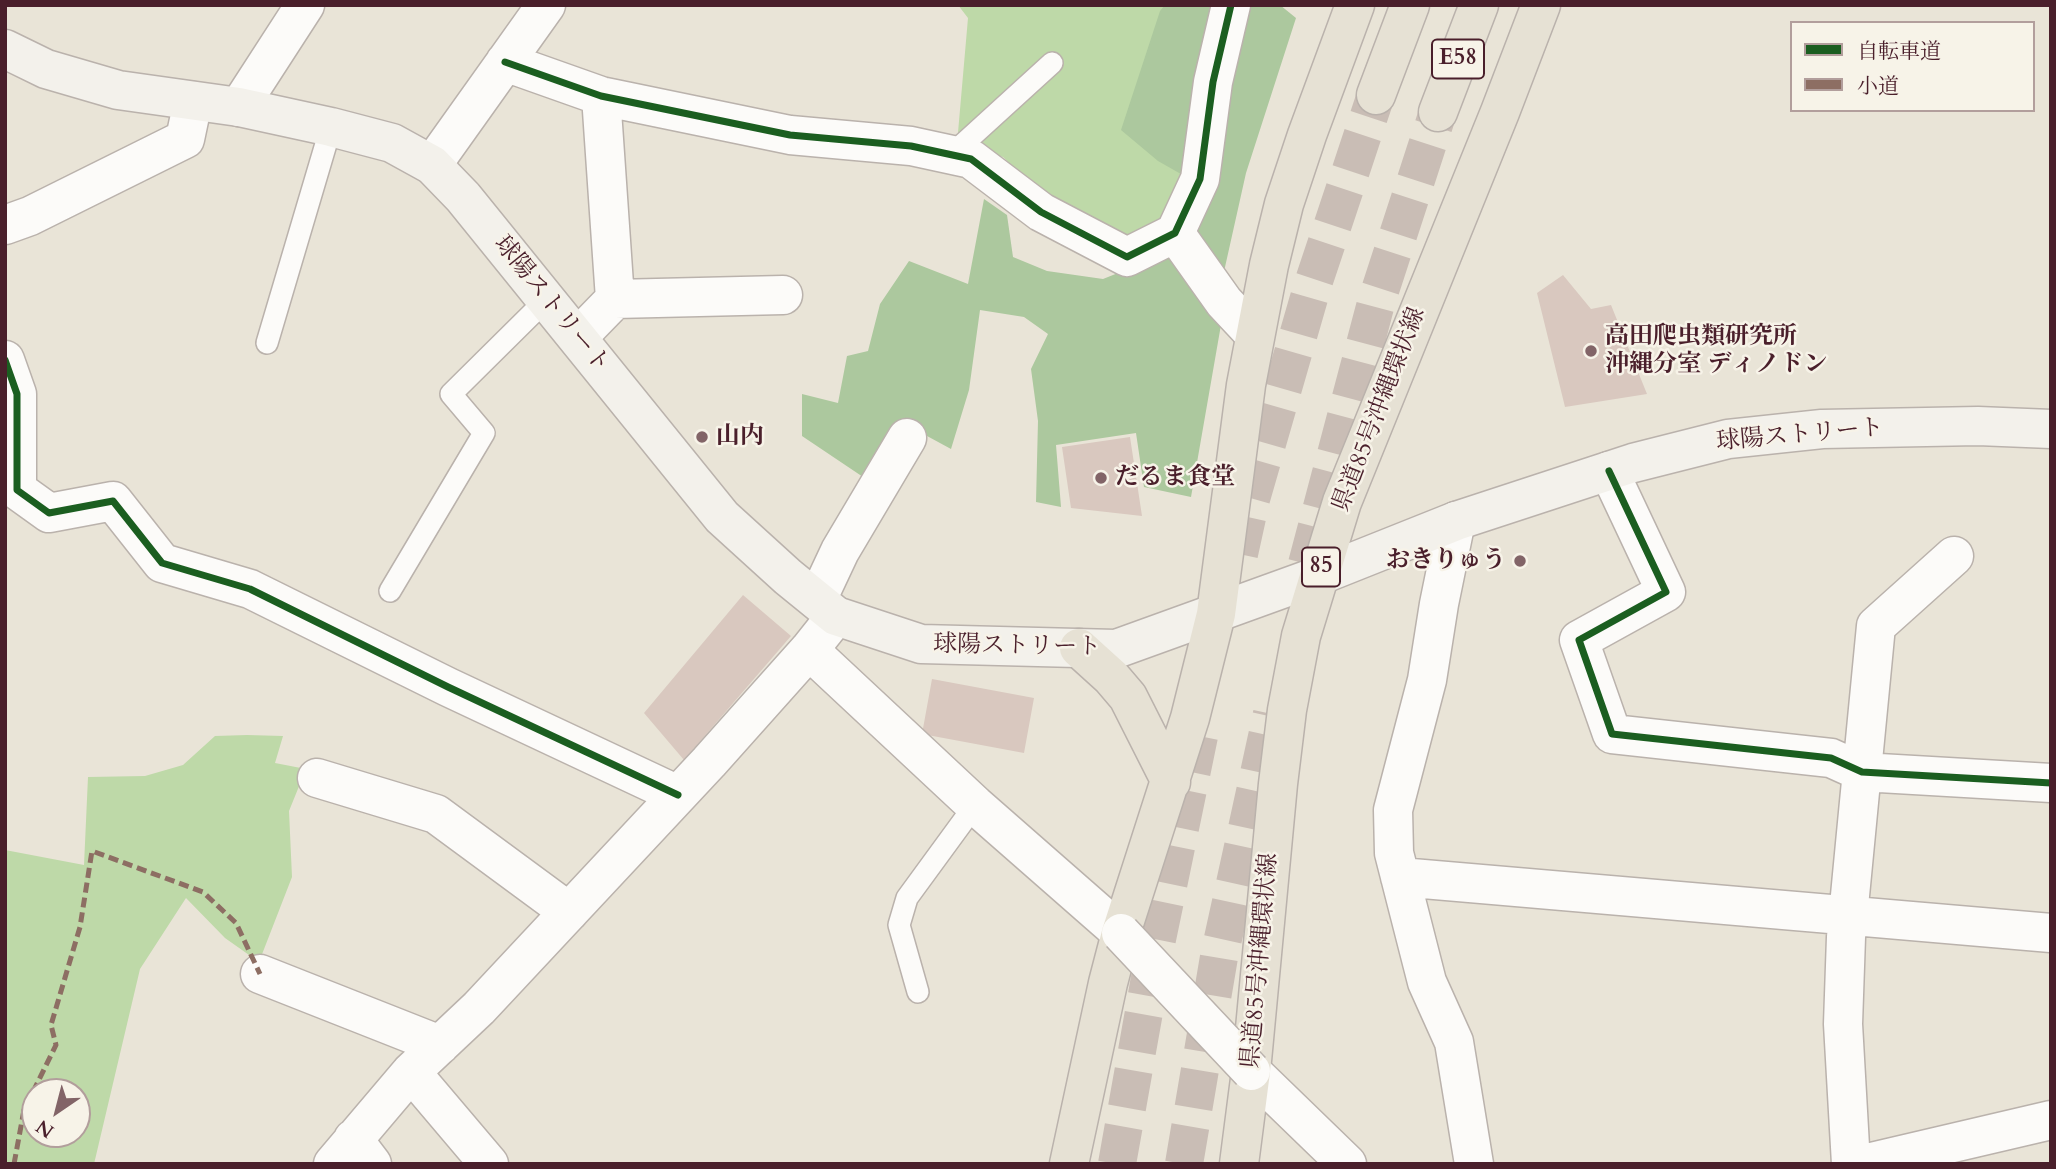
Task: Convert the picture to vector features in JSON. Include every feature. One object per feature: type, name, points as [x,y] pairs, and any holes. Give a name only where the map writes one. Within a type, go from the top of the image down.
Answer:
[{"type":"main road","points":[[1069,1164],[1121,933],[1171,782],[1216,614],[1229,502],[1254,334],[1284,204],[1355,5]]},
{"type":"main road","name":"E58","points":[[1376,95],[1410,5]]},
{"type":"main road","name":"E58","points":[[1438,112],[1479,5]]},
{"type":"main road","name":"県道85号沖縄環状線","points":[[1239,1164],[1251,1071],[1276,798],[1287,710],[1301,636],[1342,502],[1541,5]]},
{"type":"main road","name":"球陽ストリート","points":[[5,49],[46,69],[118,90],[239,107],[392,143],[432,165],[463,197],[722,517],[826,608],[920,644],[1116,649],[1318,576],[1456,521],[1609,471],[1728,439],[1822,429],[1978,426],[2051,429]]},
{"type":"main road","points":[[1079,649],[1111,677],[1128,697],[1171,782]]},
{"type":"street","points":[[239,107],[305,5]]},
{"type":"street","points":[[432,165],[546,5]]},
{"type":"street","points":[[505,62],[601,96],[790,135],[911,146],[971,159],[1041,212],[1127,257],[1174,233],[1200,179],[1213,82],[1231,5]]},
{"type":"street","points":[[601,96],[615,299]]},
{"type":"street","points":[[5,225],[30,216],[185,139],[193,100]]},
{"type":"street","points":[[1174,233],[1224,302],[1254,334]]},
{"type":"street","points":[[578,337],[615,299],[783,295]]},
{"type":"street","points":[[5,360],[17,394],[18,490],[49,513],[113,501],[162,563],[250,589],[448,687],[678,795]]},
{"type":"street","points":[[352,1155],[411,1072],[479,1008],[809,650],[826,608],[840,551],[907,438]]},
{"type":"street","points":[[1609,471],[1666,592],[1579,640],[1612,734],[1831,758],[1862,772],[2051,783]]},
{"type":"street","points":[[1456,521],[1427,680],[1393,810],[1394,853],[1427,982],[1454,1042],[1474,1164]]},
{"type":"street","points":[[1851,1164],[1843,1024],[1847,917],[1876,626],[1954,556]]},
{"type":"street","points":[[809,650],[975,805],[1121,933],[1251,1071],[1347,1164]]},
{"type":"street","points":[[317,778],[436,814],[569,912]]},
{"type":"street","points":[[1399,877],[2051,933]]},
{"type":"street","points":[[260,974],[440,1045]]},
{"type":"street","points":[[411,1072],[489,1164]]},
{"type":"street","points":[[1863,1164],[2051,1120]]},
{"type":"lane","points":[[951,155],[1052,63]]},
{"type":"lane","points":[[267,343],[331,127]]},
{"type":"lane","points":[[390,591],[484,433],[451,394],[547,299]]},
{"type":"lane","points":[[918,992],[900,925],[907,898],[975,805]]},
{"type":"green space","points":[[958,5],[1204,5],[1200,149],[1162,230],[1135,244],[1060,213],[1003,157],[957,144],[968,18]]},
{"type":"green space","points":[[1165,5],[1280,5],[1296,18],[1246,173],[1221,285],[1186,236],[1195,182],[1158,161],[1121,130],[1160,11]]},
{"type":"green space","points":[[984,199],[1007,215],[1013,257],[1047,271],[1103,279],[1128,269],[1170,244],[1222,319],[1191,497],[1144,487],[1136,433],[1056,445],[1061,507],[1036,502],[1038,421],[1031,369],[1048,334],[1024,317],[980,310],[969,390],[951,449],[916,430],[869,481],[802,436],[802,394],[838,403],[847,356],[868,351],[880,304],[909,261],[968,284]]},
{"type":"green space","points":[[215,736],[283,736],[275,763],[306,769],[289,811],[292,877],[259,962],[225,938],[186,898],[140,969],[94,1164],[5,1164],[5,850],[84,865],[88,777],[145,776],[183,765]]},
{"type":"building","name":"高田爬虫類研究所 沖縄分室 ディノドン","points":[[1563,275],[1591,309],[1611,305],[1647,394],[1565,407],[1537,293]]},
{"type":"building","name":"だるま食堂","points":[[1130,437],[1142,516],[1071,508],[1062,447]]},
{"type":"building","points":[[743,595],[791,636],[684,760],[644,713]]},
{"type":"building","points":[[932,679],[1034,698],[1024,753],[922,734]]},
{"type":"tunnel","points":[[1239,554],[1251,499],[1313,284],[1376,95]]},
{"type":"tunnel","points":[[1307,564],[1376,303],[1438,112]]},
{"type":"tunnel","points":[[1184,1164],[1219,957],[1272,714]]},
{"type":"tunnel","points":[[1117,1164],[1156,944],[1199,736]]},
{"type":"marked path","points":[[14,1164],[24,1110],[56,1045],[51,1025],[80,927],[92,851],[203,892],[236,923],[260,974]]},
{"type":"cycle path","points":[[505,62],[601,96],[790,135],[911,146],[971,159],[1041,212],[1127,257],[1175,233],[1200,179],[1213,82],[1231,5]]},
{"type":"cycle path","points":[[5,360],[17,394],[17,490],[49,513],[113,501],[162,563],[250,589],[448,687],[678,795]]},
{"type":"cycle path","points":[[1609,471],[1666,592],[1579,640],[1612,734],[1831,758],[1862,772],[2051,783]]},
{"type":"place","name":"高田爬虫類研究所 沖縄分室 ディノドン","points":[[1591,351]]},
{"type":"place","name":"山内","points":[[702,437]]},
{"type":"place","name":"だるま食堂","points":[[1101,478]]},
{"type":"place","name":"おきりゅう","points":[[1520,561]]}]
